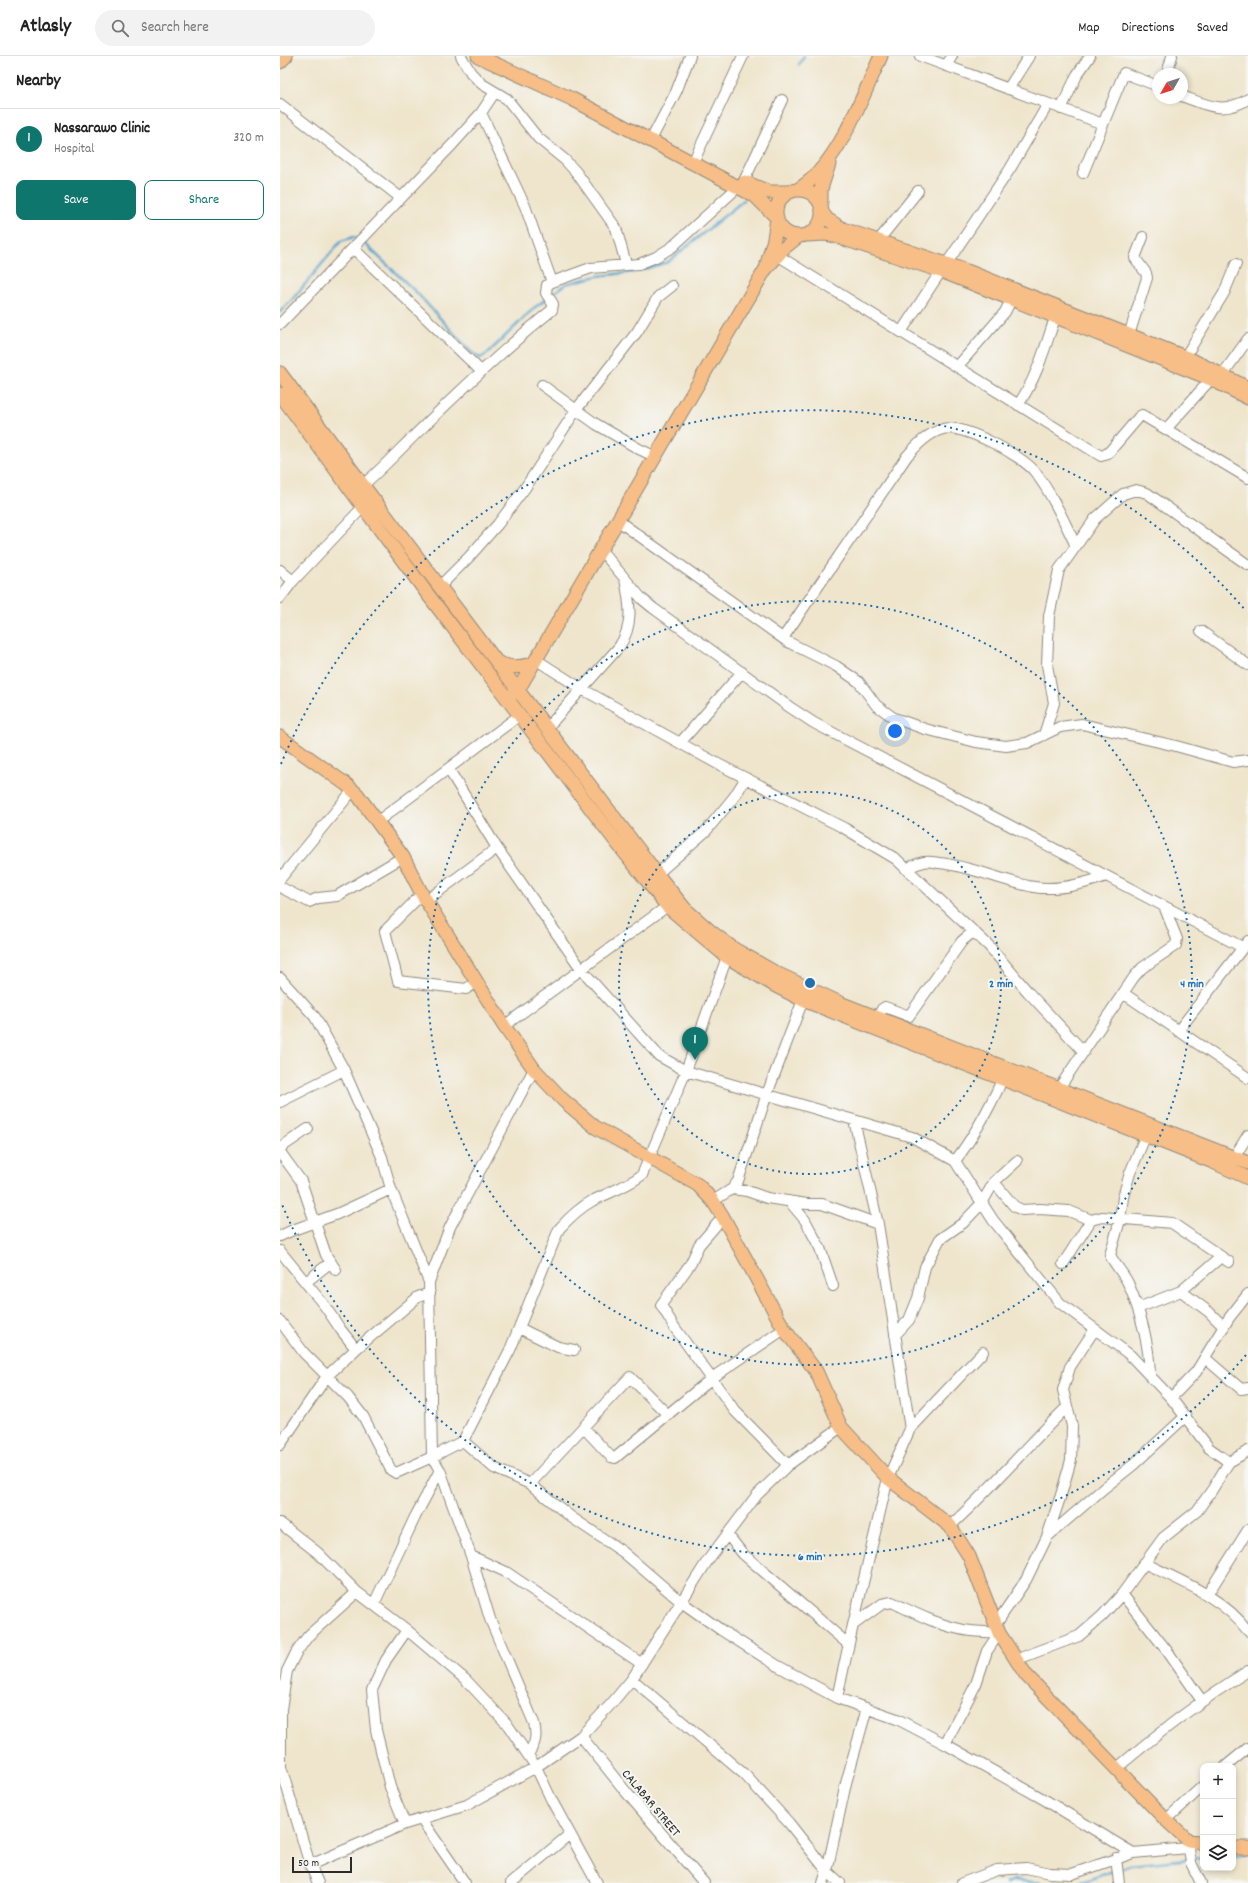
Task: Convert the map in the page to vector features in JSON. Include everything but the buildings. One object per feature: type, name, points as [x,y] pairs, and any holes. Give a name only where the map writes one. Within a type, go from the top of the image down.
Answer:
[{"type":"main road","points":[[280,62],[286,56]]},
{"type":"main road","points":[[478,56],[578,103],[741,184],[769,192],[793,191],[812,194],[818,200],[827,219],[843,229],[878,240],[944,267],[1129,335],[1223,374],[1248,388]]},
{"type":"main road","points":[[495,56],[587,99],[696,156],[741,184],[777,218],[781,228],[787,233],[803,236],[825,234],[835,236],[944,267],[1011,300],[1211,379],[1248,398]]},
{"type":"main road","points":[[765,270],[774,239],[778,204],[782,197],[805,186],[832,155],[854,115],[881,56]]},
{"type":"main road","points":[[508,699],[518,690],[654,456],[765,270],[777,255],[803,236],[816,229],[820,222],[821,189],[832,155]]},
{"type":"main road","points":[[280,373],[439,587],[657,874],[672,902],[685,909],[710,931],[750,959],[808,989],[1248,1162]]},
{"type":"main road","points":[[280,394],[362,508],[520,715],[672,902],[727,958],[768,982],[804,1000],[1002,1080],[1213,1162],[1248,1178]]},
{"type":"main road","points":[[497,662],[507,667],[516,668],[533,662]]},
{"type":"main road","points":[[280,737],[353,790],[378,821],[403,856],[424,897],[504,1026],[534,1070],[563,1100],[595,1127],[698,1185],[713,1201],[784,1329],[816,1371],[841,1428],[888,1478],[950,1526],[969,1556],[997,1628],[1015,1660],[1026,1675],[1166,1820],[1189,1852],[1200,1845]]},
{"type":"main road","points":[[1236,1848],[1248,1848]]},
{"type":"street","points":[[461,56],[471,73],[482,84],[507,99],[538,138],[565,160],[576,172],[616,228],[626,264]]},
{"type":"street","points":[[654,134],[676,92],[690,56]]},
{"type":"street","points":[[696,156],[743,56]]},
{"type":"street","points":[[920,56],[1104,124]]},
{"type":"street","points":[[946,66],[952,56]]},
{"type":"street","points":[[1008,89],[1029,56]]},
{"type":"street","points":[[1061,109],[1077,75],[1090,56]]},
{"type":"street","points":[[1169,68],[1172,56]]},
{"type":"street","points":[[1083,173],[1124,73],[1152,84]]},
{"type":"street","points":[[280,324],[357,246],[481,113],[495,92]]},
{"type":"street","points":[[1188,98],[1220,109],[1240,104],[1248,99]]},
{"type":"street","points":[[363,485],[394,457],[481,371],[552,310],[553,304],[548,297],[547,285],[591,268],[639,264],[656,257],[672,247],[741,184],[782,100]]},
{"type":"street","points":[[280,104],[401,198]]},
{"type":"street","points":[[901,332],[1010,169],[1048,104]]},
{"type":"street","points":[[481,113],[510,171],[525,206],[552,282]]},
{"type":"street","points":[[878,240],[918,190]]},
{"type":"street","points":[[1129,335],[1147,278],[1146,273],[1135,258],[1143,237]]},
{"type":"street","points":[[357,246],[481,371]]},
{"type":"street","points":[[777,255],[1101,456],[1110,451],[1142,415],[1248,478]]},
{"type":"street","points":[[1185,358],[1224,293],[1236,264]]},
{"type":"street","points":[[439,587],[469,557],[498,524],[576,410],[637,332],[648,310],[658,297],[672,286]]},
{"type":"street","points":[[957,367],[1005,312],[1011,300]]},
{"type":"street","points":[[1018,404],[1030,388],[1054,321],[1057,317]]},
{"type":"street","points":[[1223,374],[1248,339]]},
{"type":"street","points":[[1166,429],[1211,379]]},
{"type":"street","points":[[542,385],[614,435],[654,456]]},
{"type":"street","points":[[783,638],[907,456],[916,446],[929,436],[945,428],[972,432],[1007,451],[1034,470],[1059,510],[1076,546]]},
{"type":"street","points":[[1044,735],[1054,703],[1047,665],[1049,616],[1059,570],[1095,519],[1122,494],[1136,490],[1147,493],[1248,565]]},
{"type":"street","points":[[280,598],[293,581],[362,508]]},
{"type":"street","points":[[617,520],[783,638],[836,666],[859,682],[876,705],[894,718],[947,735],[976,742],[1006,746],[1027,743],[1060,727],[1082,724],[1176,746],[1233,762],[1248,760]]},
{"type":"street","points":[[600,549],[642,599],[653,608],[788,706],[814,723],[1164,906],[1245,944],[1178,1031]]},
{"type":"street","points":[[280,570],[293,581]]},
{"type":"street","points":[[547,728],[626,638],[630,626],[631,610],[625,578]]},
{"type":"street","points":[[1201,631],[1248,665]]},
{"type":"street","points":[[533,662],[680,743],[883,850],[906,869],[989,946],[1033,998],[1084,1052]]},
{"type":"street","points":[[680,743],[742,672]]},
{"type":"street","points":[[378,821],[449,770],[520,715]]},
{"type":"street","points":[[449,770],[497,848],[582,970],[658,1056],[686,1070],[912,1137],[955,1161],[993,1220],[1060,1303],[1130,1355],[1171,1398],[1209,1448],[1229,1462]]},
{"type":"street","points":[[657,874],[706,832],[746,778]]},
{"type":"street","points":[[280,879],[353,790]]},
{"type":"street","points":[[478,982],[466,989],[398,981],[385,931],[424,897],[497,848]]},
{"type":"street","points":[[280,886],[309,902],[318,898],[337,896],[403,856]]},
{"type":"street","points":[[906,869],[925,862],[948,864],[971,869],[1002,880],[1035,887],[1062,887],[1086,883],[1106,876]]},
{"type":"street","points":[[504,1026],[582,970],[672,902]]},
{"type":"street","points":[[1059,1088],[1123,993],[1142,968],[1176,944],[1177,939],[1164,906]]},
{"type":"street","points":[[878,1017],[882,1009],[885,1007],[909,1016],[962,941],[973,932]]},
{"type":"street","points":[[280,1321],[304,1353],[348,1397],[363,1416],[393,1472],[396,1473],[463,1441],[510,1350],[559,1230],[571,1215],[591,1202],[628,1186],[642,1175],[686,1070],[727,958]]},
{"type":"street","points":[[280,978],[315,1017],[344,1070],[382,1158],[391,1189],[429,1282],[429,1364],[432,1457],[440,1470],[490,1619],[534,1723],[537,1736],[534,1746],[528,1754]]},
{"type":"street","points":[[1123,993],[1248,1078]]},
{"type":"street","points":[[713,1201],[732,1189],[738,1180],[767,1094],[804,1000]]},
{"type":"street","points":[[280,1102],[344,1070]]},
{"type":"street","points":[[429,1282],[450,1227],[534,1070]]},
{"type":"street","points":[[955,1161],[970,1141],[987,1113],[1002,1080]]},
{"type":"street","points":[[854,1120],[878,1224],[910,1429]]},
{"type":"street","points":[[280,1148],[308,1128]]},
{"type":"street","points":[[1234,1156],[1248,1135]]},
{"type":"street","points":[[1146,1137],[1128,1179],[1123,1197],[1120,1220],[1110,1254],[1114,1264],[1127,1282],[1138,1308],[1145,1332],[1150,1375]]},
{"type":"street","points":[[280,1152],[301,1181],[326,1255],[333,1266],[306,1282]]},
{"type":"street","points":[[895,1335],[909,1320],[918,1298],[925,1267],[940,1239],[963,1223],[982,1204],[994,1182],[1017,1161]]},
{"type":"street","points":[[994,1182],[1014,1206],[1022,1210],[1040,1209],[1069,1211],[1091,1220],[1102,1218],[1172,1223],[1225,1260],[1181,1291],[1138,1308]]},
{"type":"street","points":[[280,1236],[337,1214],[391,1189]]},
{"type":"street","points":[[732,1189],[747,1190],[766,1198],[822,1204],[878,1224]]},
{"type":"street","points":[[789,1201],[805,1220],[820,1248],[833,1286]]},
{"type":"street","points":[[723,1217],[699,1245],[691,1263],[661,1305],[735,1411],[788,1465]]},
{"type":"street","points":[[1063,1264],[1091,1220]]},
{"type":"street","points":[[280,1251],[306,1282],[356,1349]]},
{"type":"street","points":[[1181,1291],[1209,1312],[1224,1326]]},
{"type":"street","points":[[280,1445],[327,1376],[356,1349],[418,1297],[430,1293]]},
{"type":"street","points":[[1171,1398],[1196,1372],[1224,1326],[1248,1294]]},
{"type":"street","points":[[519,1328],[552,1344],[574,1350]]},
{"type":"street","points":[[583,1427],[611,1457],[615,1458],[712,1378],[784,1329]]},
{"type":"street","points":[[945,1744],[976,1684],[997,1628],[1026,1580],[1047,1537],[1071,1460],[1072,1426],[1063,1390],[1070,1368],[1095,1329]]},
{"type":"street","points":[[837,1698],[852,1625],[888,1478],[910,1429],[983,1352]]},
{"type":"street","points":[[1205,1358],[1241,1389],[1248,1388]]},
{"type":"street","points":[[530,1484],[630,1377],[668,1415]]},
{"type":"street","points":[[950,1526],[992,1486],[1043,1430],[1067,1408]]},
{"type":"street","points":[[1047,1537],[1133,1465],[1186,1416]]},
{"type":"street","points":[[310,1865],[405,1824],[466,1805],[536,1767],[581,1736],[612,1704],[632,1679],[680,1601],[727,1534],[757,1495],[788,1465],[841,1428]]},
{"type":"street","points":[[463,1441],[494,1468],[530,1484],[571,1517],[622,1552],[680,1601],[721,1630],[778,1666],[837,1698],[896,1719],[945,1744],[1045,1800],[1133,1853],[1189,1852],[1201,1883]]},
{"type":"street","points":[[1015,1660],[1079,1636],[1102,1616],[1122,1594],[1163,1538],[1197,1511],[1229,1462],[1248,1451]]},
{"type":"street","points":[[374,1604],[415,1517],[440,1470]]},
{"type":"street","points":[[281,1526],[318,1553],[357,1592],[407,1630],[466,1680],[507,1724],[536,1767],[570,1834],[598,1883]]},
{"type":"street","points":[[1207,1596],[1248,1530]]},
{"type":"street","points":[[727,1534],[743,1554],[848,1644]]},
{"type":"street","points":[[470,1556],[506,1572],[642,1664]]},
{"type":"street","points":[[1144,1563],[1198,1589],[1238,1618],[1248,1631]]},
{"type":"street","points":[[318,1883],[310,1865],[281,1767],[281,1709],[287,1671],[296,1653],[308,1636],[357,1592]]},
{"type":"street","points":[[1122,1594],[1168,1652],[1202,1701]]},
{"type":"street","points":[[852,1625],[882,1604],[892,1602],[944,1624],[969,1631],[997,1628]]},
{"type":"street","points":[[405,1824],[390,1787],[376,1730],[372,1690],[386,1660],[407,1630]]},
{"type":"street","points":[[1117,1768],[1154,1736],[1202,1701],[1248,1672]]},
{"type":"street","points":[[632,1679],[745,1775],[789,1823],[827,1871],[840,1883]]},
{"type":"street","points":[[823,1883],[827,1871],[846,1783],[867,1708]]},
{"type":"street","name":"CALABAR STREET","points":[[581,1736],[626,1792],[704,1883]]},
{"type":"street","points":[[1230,1763],[1248,1748]]},
{"type":"street","points":[[1166,1820],[1200,1789]]},
{"type":"street","points":[[421,1819],[465,1883]]},
{"type":"street","points":[[511,1883],[570,1834]]},
{"type":"street","points":[[962,1883],[982,1874],[997,1870],[1026,1868],[1050,1873],[1072,1874],[1117,1864],[1133,1853]]},
{"type":"street","points":[[1117,1864],[1119,1883]]},
{"type":"waterway","points":[[799,65],[804,56]]},
{"type":"waterway","points":[[551,295],[566,284],[598,276],[635,272],[668,262],[744,200]]},
{"type":"waterway","points":[[280,312],[341,241],[354,237],[358,240]]},
{"type":"waterway","points":[[363,242],[417,293],[471,352],[480,358],[487,354],[534,308],[547,298]]},
{"type":"waterway","points":[[1236,1856],[1248,1854]]},
{"type":"waterway","points":[[1194,1859],[1200,1858]]},
{"type":"waterway","points":[[1120,1869],[1130,1865],[1189,1859]]},
{"type":"waterway","points":[[1079,1883],[1116,1870]]},
{"type":"waterway","points":[[1006,1883],[1014,1880],[1040,1883]]},
{"type":"place","name":"Nassarawo Clinic","points":[[695,1060]]}]
